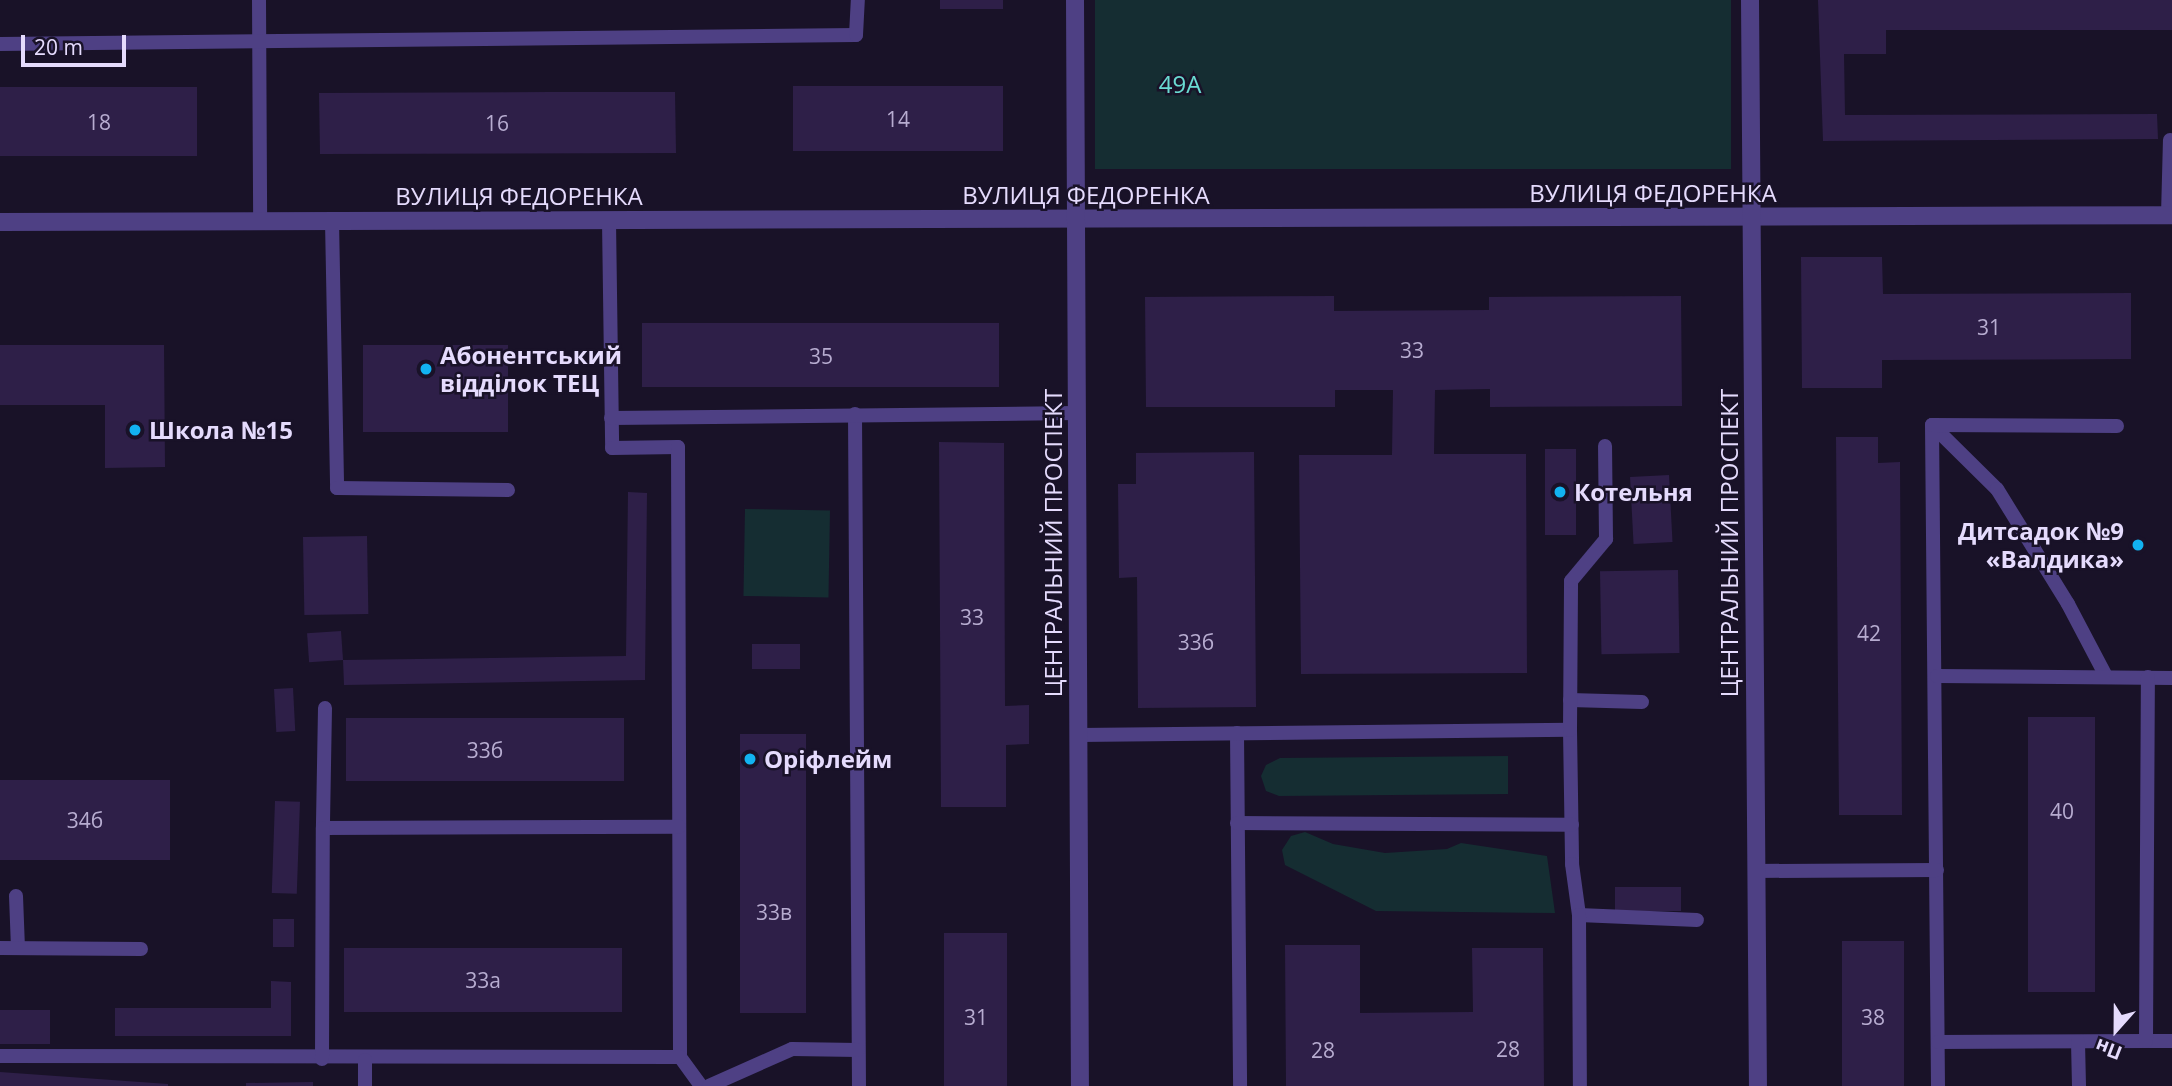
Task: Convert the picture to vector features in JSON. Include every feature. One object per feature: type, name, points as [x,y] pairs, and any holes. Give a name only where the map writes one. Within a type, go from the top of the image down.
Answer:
[{"type":"street","name":"ЦЕНТРАЛЬНИЙ ПРОСПЕКТ","points":[[1075,0],[1080,1086]]},
{"type":"street","name":"ЦЕНТРАЛЬНИЙ ПРОСПЕКТ","points":[[1750,0],[1758,1086]]},
{"type":"street","name":"ВУЛИЦЯ ФЕДОРЕНКА","points":[[0,222],[2170,215]]},
{"type":"lane","points":[[259,0],[260,222]]},
{"type":"lane","points":[[0,44],[856,35],[858,0]]},
{"type":"lane","points":[[2170,140],[2170,215]]},
{"type":"lane","points":[[609,220],[611,448],[678,447],[680,1056],[701,1086]]},
{"type":"lane","points":[[332,221],[337,488],[508,490]]},
{"type":"lane","points":[[611,418],[1077,413]]},
{"type":"lane","points":[[855,414],[859,1086]]},
{"type":"lane","points":[[1932,425],[2117,426]]},
{"type":"lane","points":[[1932,425],[1997,489],[2068,604],[2106,676]]},
{"type":"lane","points":[[1932,425],[1937,676],[1938,1086]]},
{"type":"lane","points":[[1580,1086],[1579,915],[1572,825],[1570,730],[1571,581],[1606,539],[1605,446]]},
{"type":"lane","points":[[1937,676],[2172,678]]},
{"type":"lane","points":[[2146,1041],[2148,677]]},
{"type":"lane","points":[[1570,700],[1642,702]]},
{"type":"lane","points":[[321,1059],[325,708]]},
{"type":"lane","points":[[1079,735],[1570,730]]},
{"type":"lane","points":[[1237,733],[1240,1086]]},
{"type":"lane","points":[[1237,823],[1572,825]]},
{"type":"lane","points":[[323,828],[679,827]]},
{"type":"lane","points":[[1756,871],[1937,870]]},
{"type":"lane","points":[[16,896],[18,948]]},
{"type":"lane","points":[[1579,915],[1697,920]]},
{"type":"lane","points":[[0,948],[141,949]]},
{"type":"lane","points":[[1938,1042],[2172,1041]]},
{"type":"lane","points":[[2078,1042],[2079,1086]]},
{"type":"lane","points":[[709,1086],[792,1049],[858,1050]]},
{"type":"lane","points":[[0,1056],[365,1060],[680,1056]]},
{"type":"lane","points":[[365,1060],[365,1086]]},
{"type":"green space","name":"49А","points":[[1095,0],[1731,0],[1731,169],[1095,169]]},
{"type":"green space","points":[[745,509],[830,510],[828,597],[743,596]]},
{"type":"green space","points":[[1508,756],[1508,794],[1279,796],[1266,791],[1261,776],[1266,765],[1280,758]]},
{"type":"green space","points":[[1305,832],[1333,844],[1385,853],[1447,849],[1461,843],[1547,856],[1555,913],[1376,911],[1285,865],[1282,850],[1291,836]]},
{"type":"building","points":[[940,0],[1003,0],[1003,9],[940,9]]},
{"type":"building","points":[[1818,0],[2172,0],[2172,30],[1886,30],[1886,54],[1844,54],[1845,115],[2157,114],[2158,139],[1823,141]]},
{"type":"building","points":[[793,86],[1003,86],[1003,151],[793,151]]},
{"type":"building","points":[[0,87],[197,87],[197,156],[0,156]]},
{"type":"building","points":[[675,92],[676,153],[320,154],[319,93]]},
{"type":"building","points":[[1801,257],[1882,257],[1883,294],[2131,293],[2131,359],[1882,360],[1882,388],[1802,388]]},
{"type":"building","points":[[1334,296],[1334,311],[1489,310],[1489,297],[1681,296],[1682,406],[1490,407],[1490,389],[1435,390],[1434,454],[1526,454],[1527,673],[1301,674],[1299,455],[1392,455],[1393,390],[1335,390],[1335,407],[1146,407],[1145,297]]},
{"type":"building","points":[[642,323],[999,323],[999,387],[642,387]]},
{"type":"building","points":[[0,345],[164,345],[165,467],[105,468],[105,405],[0,405]]},
{"type":"building","points":[[363,345],[508,345],[508,432],[363,432]]},
{"type":"building","points":[[1836,437],[1878,437],[1878,463],[1900,462],[1902,815],[1839,815]]},
{"type":"building","points":[[939,442],[1004,443],[1005,706],[1029,705],[1029,744],[1006,745],[1006,807],[941,807]]},
{"type":"building","name":"Котельня","points":[[1545,449],[1576,449],[1576,535],[1545,535]]},
{"type":"building","points":[[1254,452],[1256,707],[1138,708],[1137,577],[1119,578],[1118,484],[1136,484],[1136,453]]},
{"type":"building","points":[[1669,475],[1673,542],[1634,544],[1630,477]]},
{"type":"building","points":[[628,492],[647,493],[645,680],[344,685],[343,660],[626,656]]},
{"type":"building","points":[[367,536],[368,614],[304,615],[303,537]]},
{"type":"building","points":[[1678,570],[1679,653],[1601,654],[1600,571]]},
{"type":"building","points":[[341,631],[343,660],[309,662],[307,633]]},
{"type":"building","points":[[752,644],[800,644],[800,669],[752,669]]},
{"type":"building","points":[[293,688],[295,731],[276,732],[274,689]]},
{"type":"building","points":[[2028,717],[2095,717],[2095,992],[2028,992]]},
{"type":"building","points":[[346,718],[624,718],[624,781],[346,781]]},
{"type":"building","points":[[740,734],[806,734],[806,1013],[740,1013]]},
{"type":"building","points":[[0,780],[170,780],[170,860],[0,860]]},
{"type":"building","points":[[275,801],[300,802],[297,894],[272,893]]},
{"type":"building","points":[[1615,887],[1681,887],[1681,911],[1615,911]]},
{"type":"building","points":[[273,919],[294,919],[294,947],[273,947]]},
{"type":"building","points":[[944,933],[1007,933],[1007,1086],[944,1086]]},
{"type":"building","points":[[1842,941],[1904,941],[1904,1086],[1842,1086]]},
{"type":"building","points":[[1285,945],[1360,945],[1360,1013],[1473,1012],[1472,948],[1543,948],[1544,1086],[1286,1086]]},
{"type":"building","points":[[344,948],[622,948],[622,1012],[344,1012]]},
{"type":"building","points":[[271,981],[291,982],[291,1036],[115,1036],[115,1008],[271,1008]]},
{"type":"building","points":[[0,1010],[50,1010],[50,1044],[0,1044]]},
{"type":"building","points":[[0,1072],[168,1084],[168,1086],[0,1086]]},
{"type":"building","points":[[313,1082],[313,1086],[246,1086],[246,1083]]},
{"type":"place","name":"Абонентський відділок ТЕЦ","points":[[426,369]]},
{"type":"place","name":"Школа №15","points":[[135,430]]},
{"type":"place","name":"Котельня","points":[[1560,492]]},
{"type":"place","name":"Дитсадок №9 «Валдика»","points":[[2138,545]]},
{"type":"place","name":"Оріфлейм","points":[[750,759]]}]
